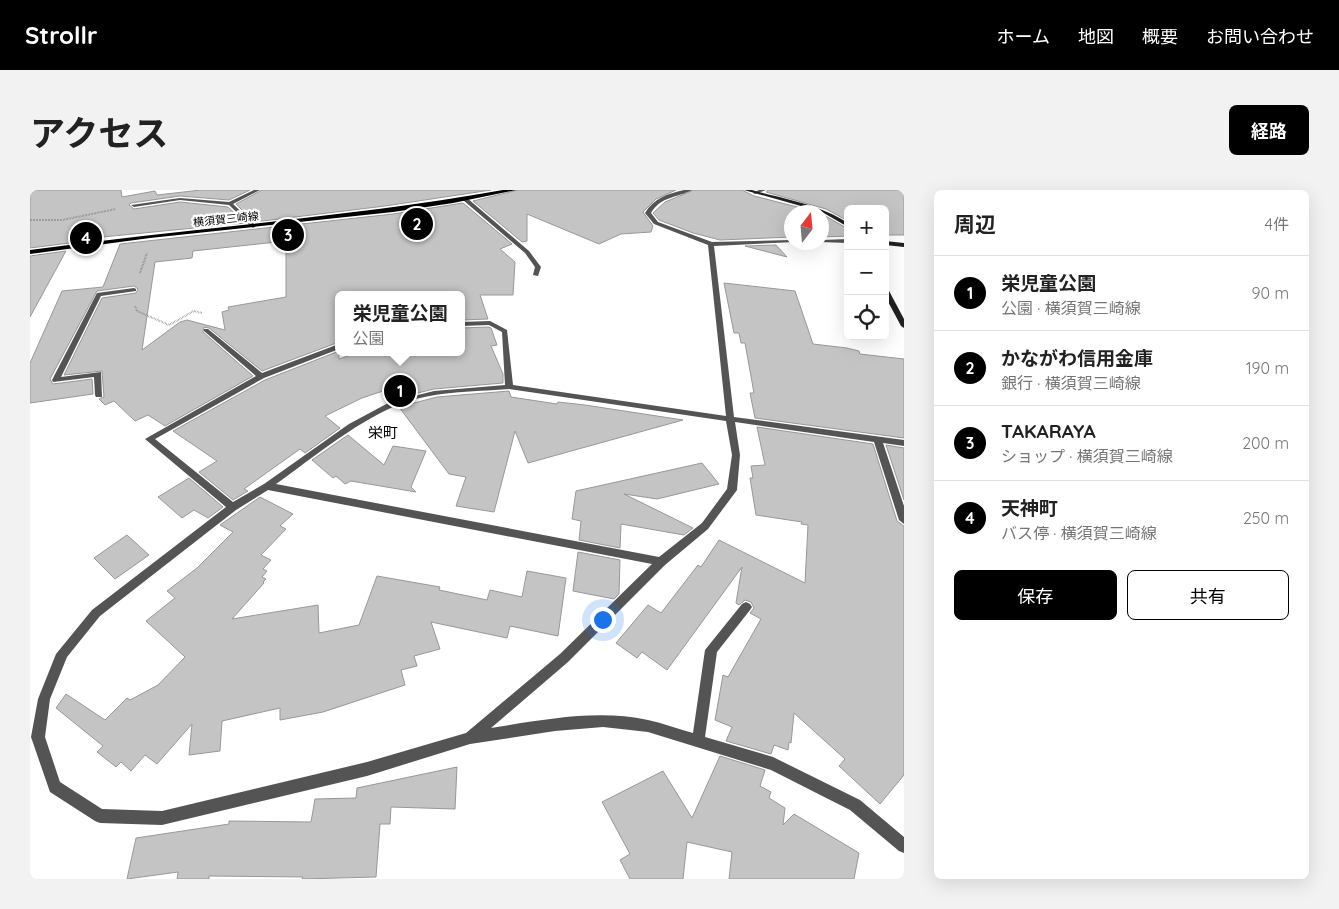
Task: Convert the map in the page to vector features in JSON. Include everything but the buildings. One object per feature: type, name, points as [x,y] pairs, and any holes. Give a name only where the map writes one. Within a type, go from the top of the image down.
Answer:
[{"type":"main road","name":"横須賀三崎線","points":[[30,252],[154,236],[371,213],[464,200],[513,190]]},
{"type":"street","points":[[134,205],[180,199],[230,204],[258,190]]},
{"type":"street","points":[[690,190],[667,195],[652,205],[648,213],[656,223],[711,244],[784,242]]},
{"type":"street","points":[[746,190],[819,210],[844,222]]},
{"type":"street","points":[[755,193],[764,190]]},
{"type":"street","points":[[464,200],[527,252],[538,267],[536,275]]},
{"type":"street","points":[[230,204],[253,226]]},
{"type":"street","points":[[829,242],[844,241]]},
{"type":"street","points":[[889,243],[904,245]]},
{"type":"street","points":[[470,738],[564,658],[661,562],[704,526],[732,490],[736,455],[730,419],[711,244]]},
{"type":"street","points":[[99,395],[98,374],[56,380],[99,294],[134,290]]},
{"type":"street","points":[[888,295],[904,326]]},
{"type":"street","points":[[465,324],[490,324],[506,331],[508,387]]},
{"type":"street","points":[[206,330],[261,376]]},
{"type":"street","points":[[234,507],[150,439],[261,376],[335,348]]},
{"type":"street","points":[[904,443],[508,387],[434,393],[393,404],[352,426],[268,486],[234,507],[96,613],[62,654],[44,699],[38,737],[55,787],[100,816],[162,818],[367,769],[470,738],[555,725],[603,722],[648,726],[773,764],[855,805],[904,846]]},
{"type":"street","points":[[877,439],[904,520]]},
{"type":"street","points":[[268,486],[661,562]]},
{"type":"street","points":[[698,741],[711,650],[746,607]]},
{"type":"path","points":[[30,220],[62,220],[134,205]]},
{"type":"path","points":[[154,236],[134,290],[133,302],[137,310],[169,326],[194,311],[202,312],[206,330]]},
{"type":"place","name":"かながわ信用金庫","points":[[417,224]]},
{"type":"place","name":"TAKARAYA","points":[[288,235]]},
{"type":"place","name":"天神町","points":[[86,238]]},
{"type":"place","name":"栄児童公園","points":[[400,391]]},
{"type":"district","name":"栄町","points":[[383,433]]}]
